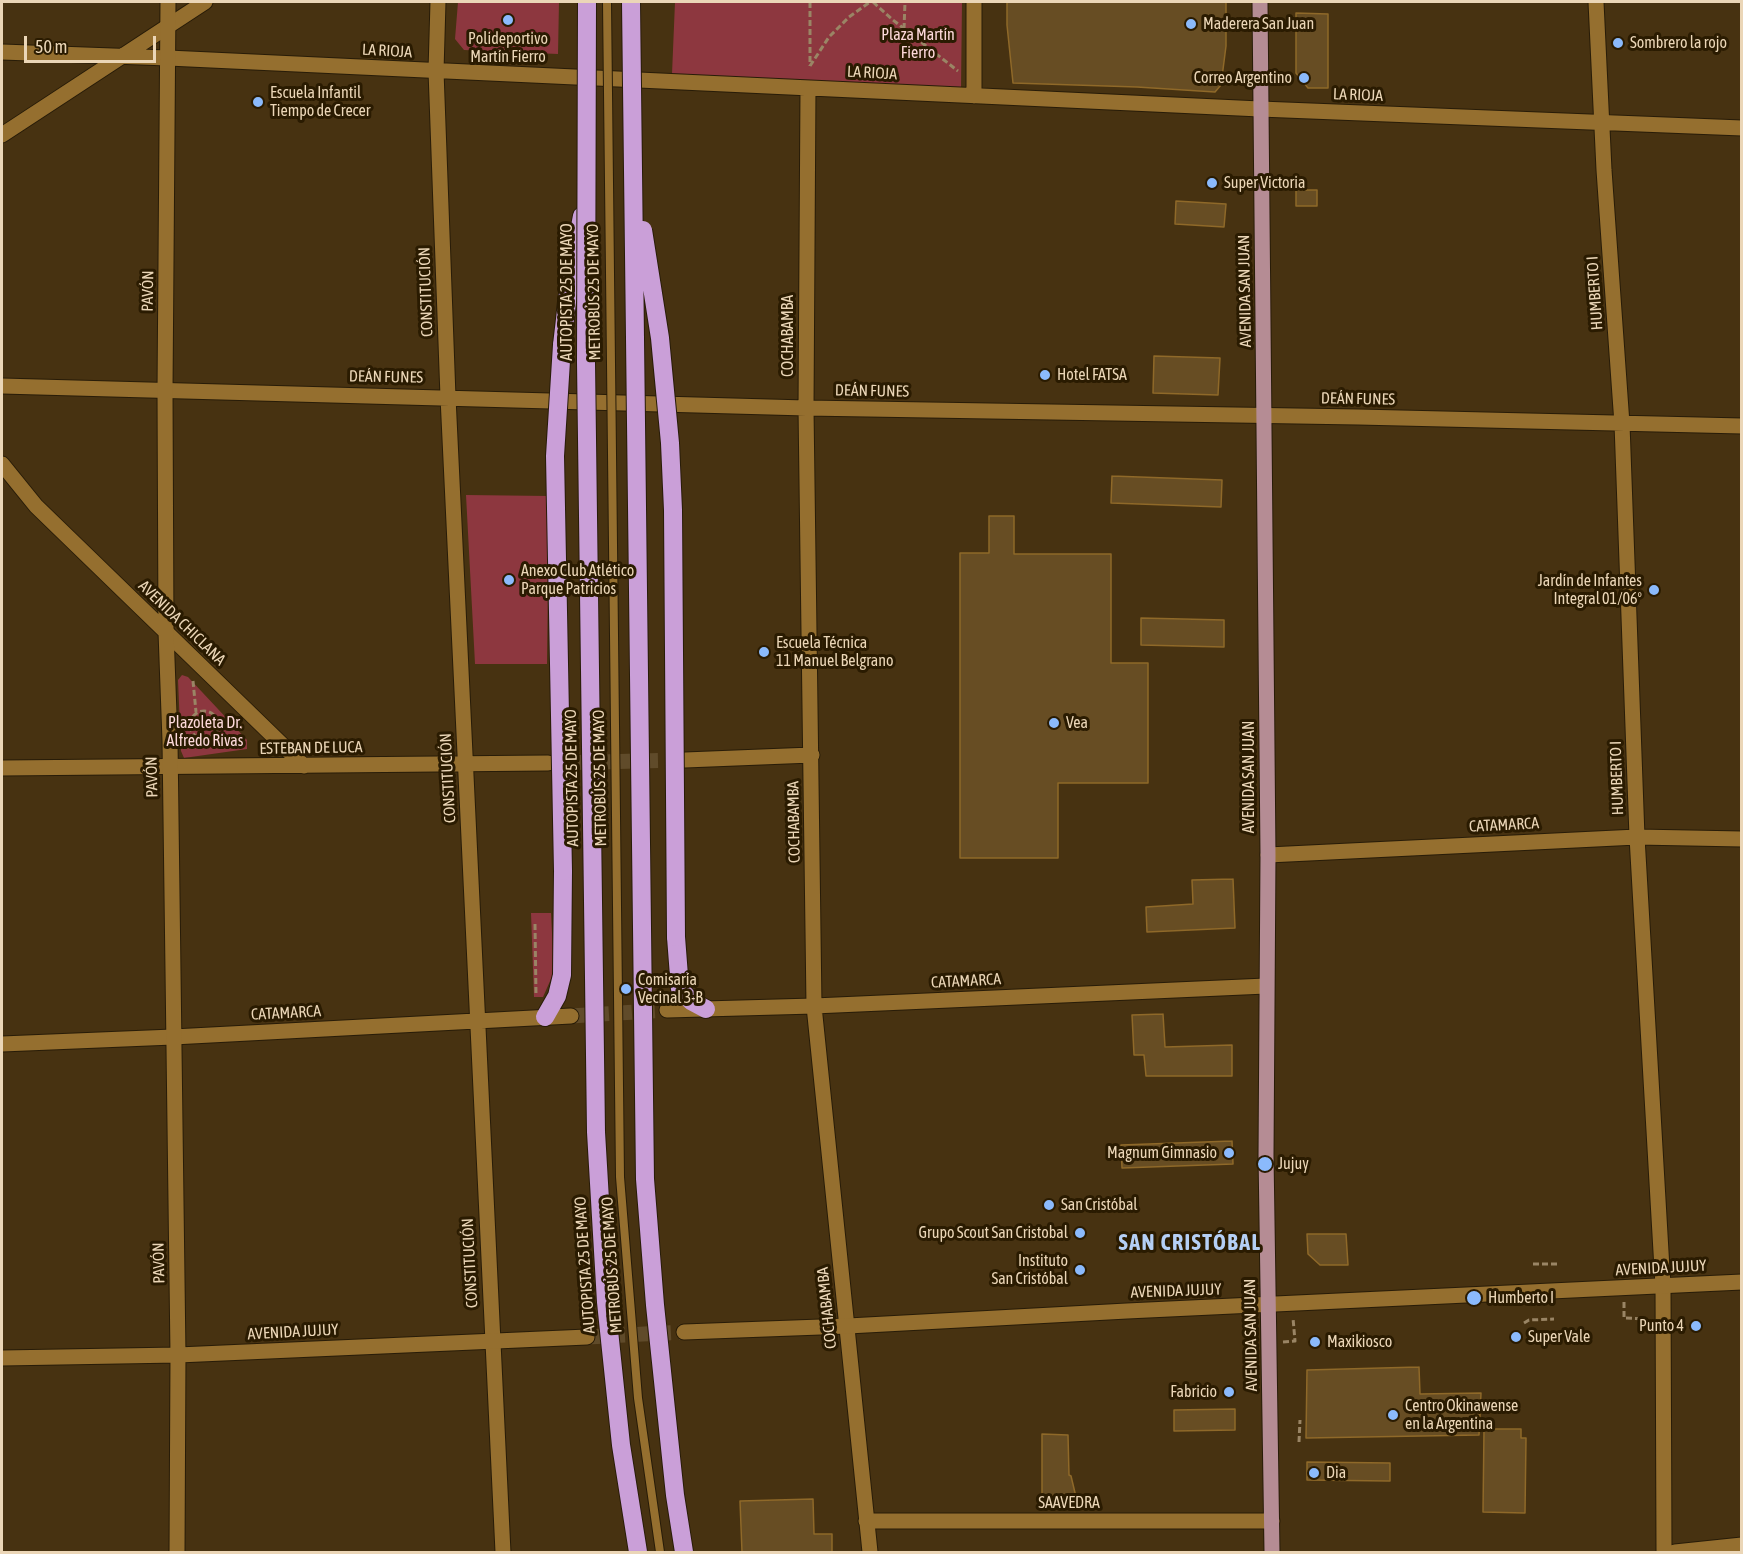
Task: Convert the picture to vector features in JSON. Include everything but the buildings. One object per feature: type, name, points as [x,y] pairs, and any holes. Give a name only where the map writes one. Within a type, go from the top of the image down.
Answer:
[{"type":"highway","name":"AUTOPISTA 25 DE MAYO","points":[[588,2],[587,409],[596,1132],[606,1302],[621,1445],[638,1552]]},
{"type":"highway","points":[[631,2],[645,1179],[664,1400],[684,1552]]},
{"type":"highway","points":[[634,168],[660,338],[673,499],[676,937],[680,989],[691,1001],[706,1009]]},
{"type":"highway","points":[[541,1017],[557,996],[562,975],[563,871],[555,456],[565,312],[587,184]]},
{"type":"main road","name":"AVENIDA SAN JUAN","points":[[1260,2],[1268,855],[1266,986],[1268,1305],[1272,1552]]},
{"type":"street","name":"PAVÓN","points":[[168,2],[166,632],[178,1355],[177,1552]]},
{"type":"street","points":[[2,135],[205,2]]},
{"type":"street","name":"CONSTITUCIÓN","points":[[438,2],[436,71],[448,397],[503,1552]]},
{"type":"street","points":[[974,2],[974,89]]},
{"type":"street","name":"HUMBERTO I","points":[[1596,2],[1622,424],[1637,837],[1663,1286],[1664,1552]]},
{"type":"street","name":"LA RIOJA","points":[[2,52],[808,88],[974,89],[1260,109],[1742,128]]},
{"type":"street","name":"COCHABAMBA","points":[[808,88],[806,408],[814,1006],[870,1552]]},
{"type":"street","name":"DEÁN FUNES","points":[[2,386],[806,408],[1265,415],[1742,426]]},
{"type":"street","name":"AVENIDA CHICLANA","points":[[2,464],[36,506],[304,766]]},
{"type":"street","name":"AVENIDA CHICLANA","points":[[2,481],[36,506]]},
{"type":"street","points":[[685,760],[812,755]]},
{"type":"street","name":"ESTEBAN DE LUCA","points":[[2,768],[548,763]]},
{"type":"street","name":"CATAMARCA","points":[[1268,855],[1637,837],[1742,839]]},
{"type":"street","name":"CATAMARCA","points":[[667,1010],[814,1006],[1266,986]]},
{"type":"street","name":"CATAMARCA","points":[[2,1044],[571,1016]]},
{"type":"street","name":"AVENIDA JUJUY","points":[[684,1332],[1742,1282]]},
{"type":"street","name":"AVENIDA JUJUY","points":[[2,1358],[178,1355],[586,1336]]},
{"type":"street","name":"SAAVEDRA","points":[[866,1521],[1272,1521]]},
{"type":"street","points":[[1675,1552],[1742,1545]]},
{"type":"lane","name":"METROBÚS 25 DE MAYO","points":[[606,2],[620,1177],[638,1398],[660,1552]]},
{"type":"path","points":[[810,2],[810,66],[829,37],[849,17],[872,2],[974,89]]},
{"type":"path","points":[[904,29],[905,2]]},
{"type":"path","points":[[191,656],[196,712],[190,720],[190,729],[195,737],[209,739],[218,728],[217,719],[206,710],[196,712]]},
{"type":"path","points":[[535,924],[541,1017]]},
{"type":"path","points":[[1533,1264],[1558,1264]]},
{"type":"path","points":[[1269,1343],[1295,1341],[1292,1304]]},
{"type":"path","points":[[1624,1318],[1664,1321]]},
{"type":"path","points":[[1524,1323],[1529,1320],[1554,1319]]},
{"type":"path","points":[[1299,1442],[1300,1420]]},
{"type":"green space","name":"Polideportivo Martín Fierro","points":[[458,2],[559,2],[558,54],[464,50],[455,39]]},
{"type":"green space","name":"Plaza Martín Fierro","points":[[675,2],[962,2],[961,89],[672,74]]},
{"type":"green space","name":"Anexo Club Atlético Parque Patricios","points":[[466,495],[549,496],[547,664],[475,664]]},
{"type":"green space","name":"Plazoleta Dr. Alfredo Rivas","points":[[182,675],[188,677],[247,740],[247,749],[184,758],[181,751],[178,680]]},
{"type":"green space","points":[[531,913],[551,913],[554,972],[543,997],[534,997]]},
{"type":"tunnel","points":[[551,763],[685,760]]},
{"type":"tunnel","points":[[571,1016],[667,1010]]},
{"type":"tunnel","points":[[587,1337],[684,1332]]},
{"type":"place","name":"Polideportivo Martín Fierro","points":[[508,20]]},
{"type":"place","name":"Maderera San Juan","points":[[1191,24]]},
{"type":"place","name":"Sombrero la rojo","points":[[1618,43]]},
{"type":"place","name":"Correo Argentino","points":[[1304,78]]},
{"type":"place","name":"Escuela Infantil Tiempo de Crecer","points":[[258,102]]},
{"type":"place","name":"Super Victoria","points":[[1212,183]]},
{"type":"place","name":"Hotel FATSA","points":[[1045,375]]},
{"type":"place","name":"Anexo Club Atlético Parque Patricios","points":[[509,580]]},
{"type":"place","name":"Jardín de Infantes Integral 01/06°","points":[[1654,590]]},
{"type":"place","name":"Escuela Técnica 11 Manuel Belgrano","points":[[764,652]]},
{"type":"place","name":"Vea","points":[[1054,723]]},
{"type":"place","name":"Comisaría Vecinal 3-B","points":[[626,989]]},
{"type":"place","name":"Magnum Gimnasio","points":[[1229,1153]]},
{"type":"place","name":"Jujuy","points":[[1265,1164]]},
{"type":"place","name":"San Cristóbal","points":[[1049,1205]]},
{"type":"place","name":"Grupo Scout San Cristobal","points":[[1080,1233]]},
{"type":"place","name":"Instituto San Cristóbal","points":[[1080,1270]]},
{"type":"place","name":"Humberto I","points":[[1474,1298]]},
{"type":"place","name":"Punto 4","points":[[1696,1326]]},
{"type":"place","name":"Super Vale","points":[[1516,1337]]},
{"type":"place","name":"Maxikiosco","points":[[1315,1342]]},
{"type":"place","name":"Fabricio","points":[[1229,1392]]},
{"type":"place","name":"Centro Okinawense en la Argentina","points":[[1393,1415]]},
{"type":"place","name":"Dia","points":[[1314,1473]]},
{"type":"district","name":"SAN CRISTÓBAL","points":[[1190,1243]]}]
